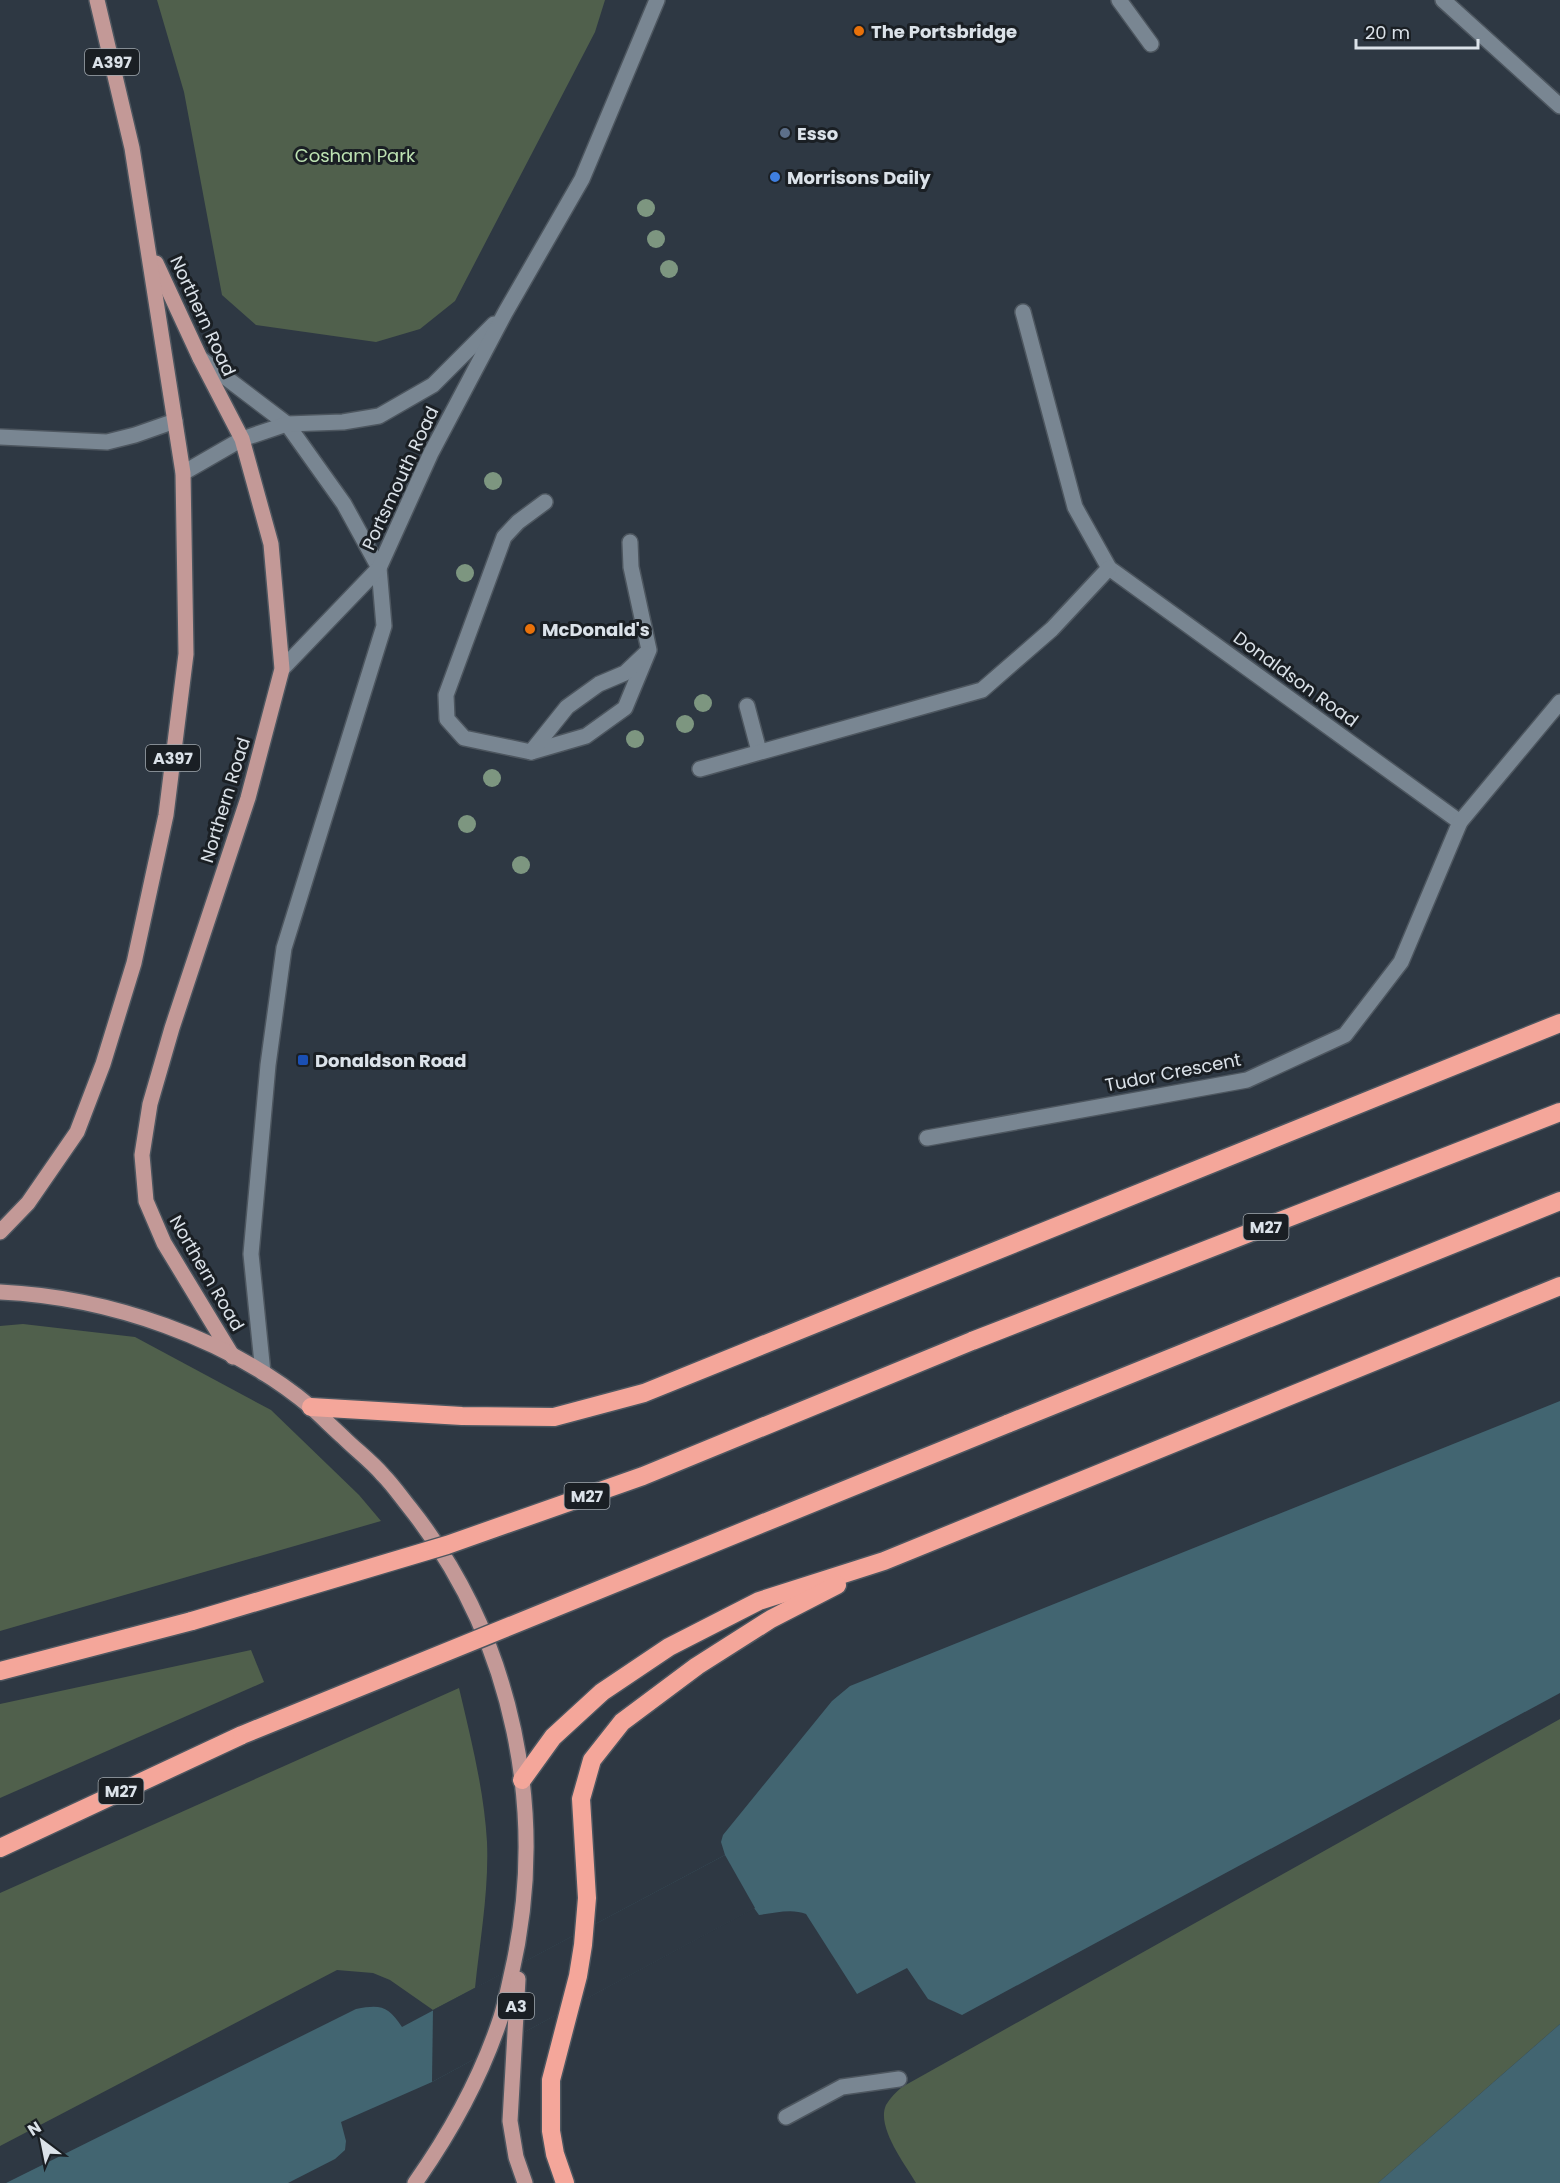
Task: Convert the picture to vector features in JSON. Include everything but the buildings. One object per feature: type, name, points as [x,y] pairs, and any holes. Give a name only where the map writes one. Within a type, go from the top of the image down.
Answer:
[{"type":"highway","points":[[311,1407],[462,1416],[554,1417],[644,1393],[1560,1023]]},
{"type":"highway","name":"M27","points":[[0,1671],[192,1621],[447,1545],[632,1480],[972,1341],[1560,1112]]},
{"type":"highway","name":"M27","points":[[0,1848],[242,1735],[1560,1201]]},
{"type":"highway","points":[[522,1780],[553,1737],[602,1692],[669,1647],[759,1601],[884,1561],[1560,1286]]},
{"type":"highway","points":[[565,2183],[555,2154],[550,2119],[550,2080],[578,1976],[587,1898],[581,1799],[592,1760],[622,1722],[727,1646],[771,1619],[884,1561]]},
{"type":"main road","name":"Northern Road","points":[[0,1232],[28,1203],[77,1132],[103,1064],[134,963],[166,815],[186,654],[183,473],[176,421],[128,124],[97,0]]},
{"type":"main road","name":"Northern Road","points":[[149,247],[200,358],[242,439],[271,544],[282,669],[248,798],[172,1028],[150,1104],[142,1155],[146,1201],[164,1243],[233,1357]]},
{"type":"main road","points":[[0,1292],[40,1294],[111,1308],[180,1331],[263,1373],[311,1407],[384,1476],[427,1529],[460,1582],[489,1646],[511,1714],[522,1780],[527,1856],[519,1940],[502,2016],[475,2084],[444,2143],[415,2183]]},
{"type":"main road","name":"A3","points":[[519,1940],[510,2121],[516,2157],[525,2183]]},
{"type":"street","name":"Portsmouth Road","points":[[282,669],[379,568],[431,453],[505,314],[582,179],[657,0]]},
{"type":"street","points":[[1119,0],[1151,44]]},
{"type":"street","points":[[1443,0],[1560,106]]},
{"type":"street","name":"Donaldson Road","points":[[1023,312],[1075,507],[1109,568],[1460,822]]},
{"type":"street","name":"Portsmouth Road","points":[[183,473],[242,439],[287,424],[343,422],[379,416],[433,385],[505,314]]},
{"type":"street","points":[[200,358],[287,424],[344,504],[379,568],[384,626],[284,948],[268,1065],[251,1254],[263,1373]]},
{"type":"street","points":[[0,437],[106,442],[176,421]]},
{"type":"street","points":[[545,502],[518,522],[504,537],[446,695],[447,719],[464,738],[531,752],[586,736],[625,708],[649,650],[631,567],[630,542]]},
{"type":"street","points":[[700,769],[982,690],[1052,629],[1109,568]]},
{"type":"street","points":[[531,752],[567,707],[599,684],[625,673],[649,650]]},
{"type":"street","name":"Tudor Crescent","points":[[927,1138],[1247,1080],[1345,1035],[1401,962],[1460,822],[1560,702]]},
{"type":"street","points":[[747,706],[759,752]]},
{"type":"street","points":[[786,2117],[842,2087],[899,2079]]},
{"type":"green space","name":"Cosham Park","points":[[157,0],[605,0],[595,32],[455,301],[420,329],[376,342],[256,325],[222,295],[184,92]]},
{"type":"green space","points":[[23,1324],[135,1337],[271,1410],[359,1495],[381,1521],[0,1631],[0,1326]]},
{"type":"green space","points":[[251,1650],[264,1682],[0,1798],[0,1704]]},
{"type":"green space","points":[[459,1688],[480,1784],[487,1842],[485,1897],[475,1988],[433,2010],[390,1980],[373,1973],[337,1970],[0,2146],[0,1893]]},
{"type":"green space","points":[[1560,1719],[1560,2024],[1378,2183],[916,2183],[893,2145],[885,2124],[886,2105],[902,2087]]},
{"type":"water","points":[[1560,1401],[1560,1693],[962,2015],[928,1999],[907,1968],[857,1994],[806,1914],[789,1911],[759,1915],[754,1908],[432,2082],[341,2122],[346,2141],[345,2150],[335,2159],[288,2183],[6,2183],[356,2009],[383,2008],[402,2027],[725,1855],[721,1842],[723,1835],[832,1701],[850,1686]]},
{"type":"water","points":[[1560,2024],[1560,2183],[1378,2183]]},
{"type":"pier","points":[[725,1855],[755,1908],[432,2082],[433,2010]]},
{"type":"place","name":"The Portsbridge","points":[[859,31]]},
{"type":"place","name":"Esso","points":[[785,133]]},
{"type":"place","name":"Morrisons Daily","points":[[775,177]]},
{"type":"place","name":"McDonald's","points":[[530,629]]},
{"type":"place","name":"Donaldson Road","points":[[303,1060]]}]
